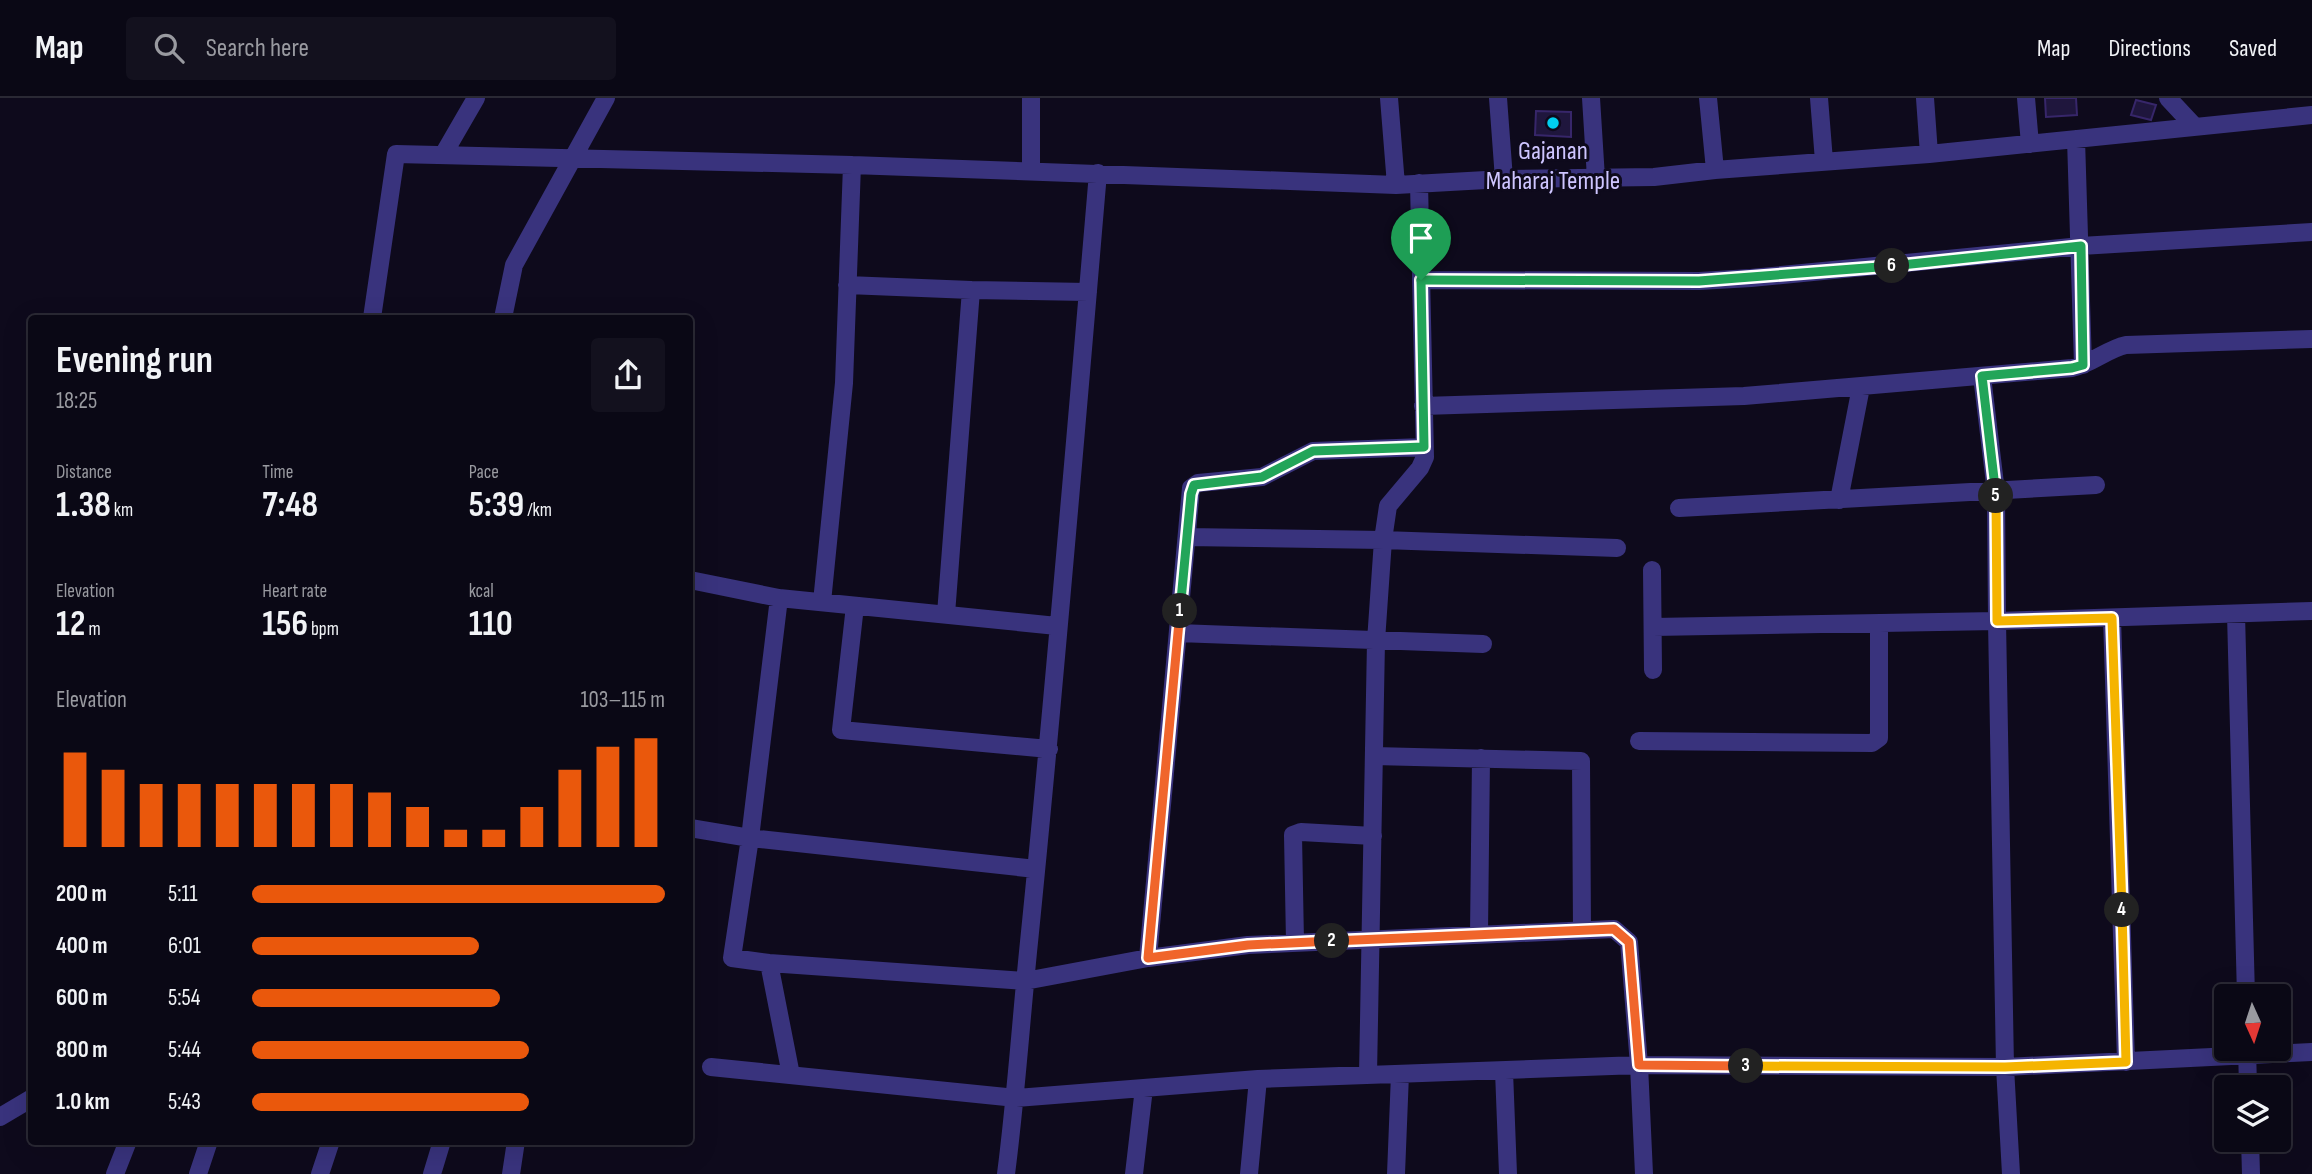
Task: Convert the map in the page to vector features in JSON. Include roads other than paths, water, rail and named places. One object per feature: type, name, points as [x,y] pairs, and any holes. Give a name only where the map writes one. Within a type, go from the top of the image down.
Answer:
[{"type":"street","points":[[443,155],[476,98]]},
{"type":"street","points":[[504,315],[514,265],[606,98]]},
{"type":"street","points":[[1389,98],[1396,185]]},
{"type":"street","points":[[1498,98],[1504,180]]},
{"type":"street","points":[[1591,98],[1596,178]]},
{"type":"street","points":[[1708,98],[1715,170]]},
{"type":"street","points":[[1819,98],[1824,161]]},
{"type":"street","points":[[1925,98],[1929,154]]},
{"type":"street","points":[[2026,98],[2030,144]]},
{"type":"street","points":[[2168,98],[2195,127]]},
{"type":"street","points":[[1031,171],[1034,102]]},
{"type":"street","points":[[372,315],[396,154],[852,165],[1396,185],[1654,177],[1929,154],[2312,115]]},
{"type":"street","points":[[2076,139],[2083,365]]},
{"type":"street","points":[[822,602],[844,383],[852,165]]},
{"type":"street","points":[[1006,1174],[1016,1098],[1049,749],[1098,173]]},
{"type":"street","points":[[1368,1075],[1376,641],[1383,540],[1388,506],[1420,468],[1424,457],[1419,183]]},
{"type":"street","points":[[1421,280],[1699,281],[1826,272],[2081,246],[2312,232]]},
{"type":"street","points":[[847,285],[1088,292]]},
{"type":"street","points":[[946,614],[971,290]]},
{"type":"street","points":[[1423,406],[1744,396],[2072,368],[2126,345],[2312,339]]},
{"type":"street","points":[[1982,376],[1996,492],[2005,1067],[2011,1174]]},
{"type":"street","points":[[1839,500],[1861,387]]},
{"type":"street","points":[[1148,958],[1191,488],[1198,482],[1262,477],[1313,451],[1424,447]]},
{"type":"street","points":[[1679,508],[2096,485]]},
{"type":"street","points":[[1186,537],[1617,548]]},
{"type":"street","points":[[1652,570],[1653,670]]},
{"type":"street","points":[[693,581],[779,598],[1058,626]]},
{"type":"street","points":[[779,598],[750,838],[732,958],[1025,981],[1148,958],[1248,945],[1614,929],[1629,942],[1644,1174]]},
{"type":"street","points":[[855,606],[841,730],[1049,749]]},
{"type":"street","points":[[1653,627],[1997,621],[2312,611]]},
{"type":"street","points":[[2236,614],[2246,984]]},
{"type":"street","points":[[2112,618],[2126,1062]]},
{"type":"street","points":[[1639,741],[1877,741],[1879,623]]},
{"type":"street","points":[[1178,633],[1483,644]]},
{"type":"street","points":[[1374,756],[1581,761],[1582,930]]},
{"type":"street","points":[[1479,933],[1480,758]]},
{"type":"street","points":[[693,828],[750,838],[1036,869]]},
{"type":"street","points":[[1295,942],[1293,835],[1301,832],[1373,836]]},
{"type":"street","points":[[769,963],[791,1075]]},
{"type":"street","points":[[2291,1052],[2312,1052]]},
{"type":"street","points":[[711,1067],[1016,1098],[1258,1079],[1639,1065],[2005,1067],[2126,1062],[2214,1055]]},
{"type":"street","points":[[1504,1071],[1508,1174]]},
{"type":"street","points":[[1396,1174],[1400,1074]]},
{"type":"street","points":[[1248,1174],[1258,1079]]},
{"type":"street","points":[[1134,1174],[1144,1088]]},
{"type":"street","points":[[0,1117],[28,1100]]},
{"type":"street","points":[[115,1174],[126,1145]]},
{"type":"street","points":[[198,1174],[208,1145]]},
{"type":"street","points":[[320,1174],[330,1145]]},
{"type":"street","points":[[432,1174],[441,1145]]},
{"type":"street","points":[[510,1174],[515,1145]]},
{"type":"street","points":[[2250,1152],[2251,1174]]},
{"type":"place","name":"Gajanan Maharaj Temple","points":[[1553,123]]}]
